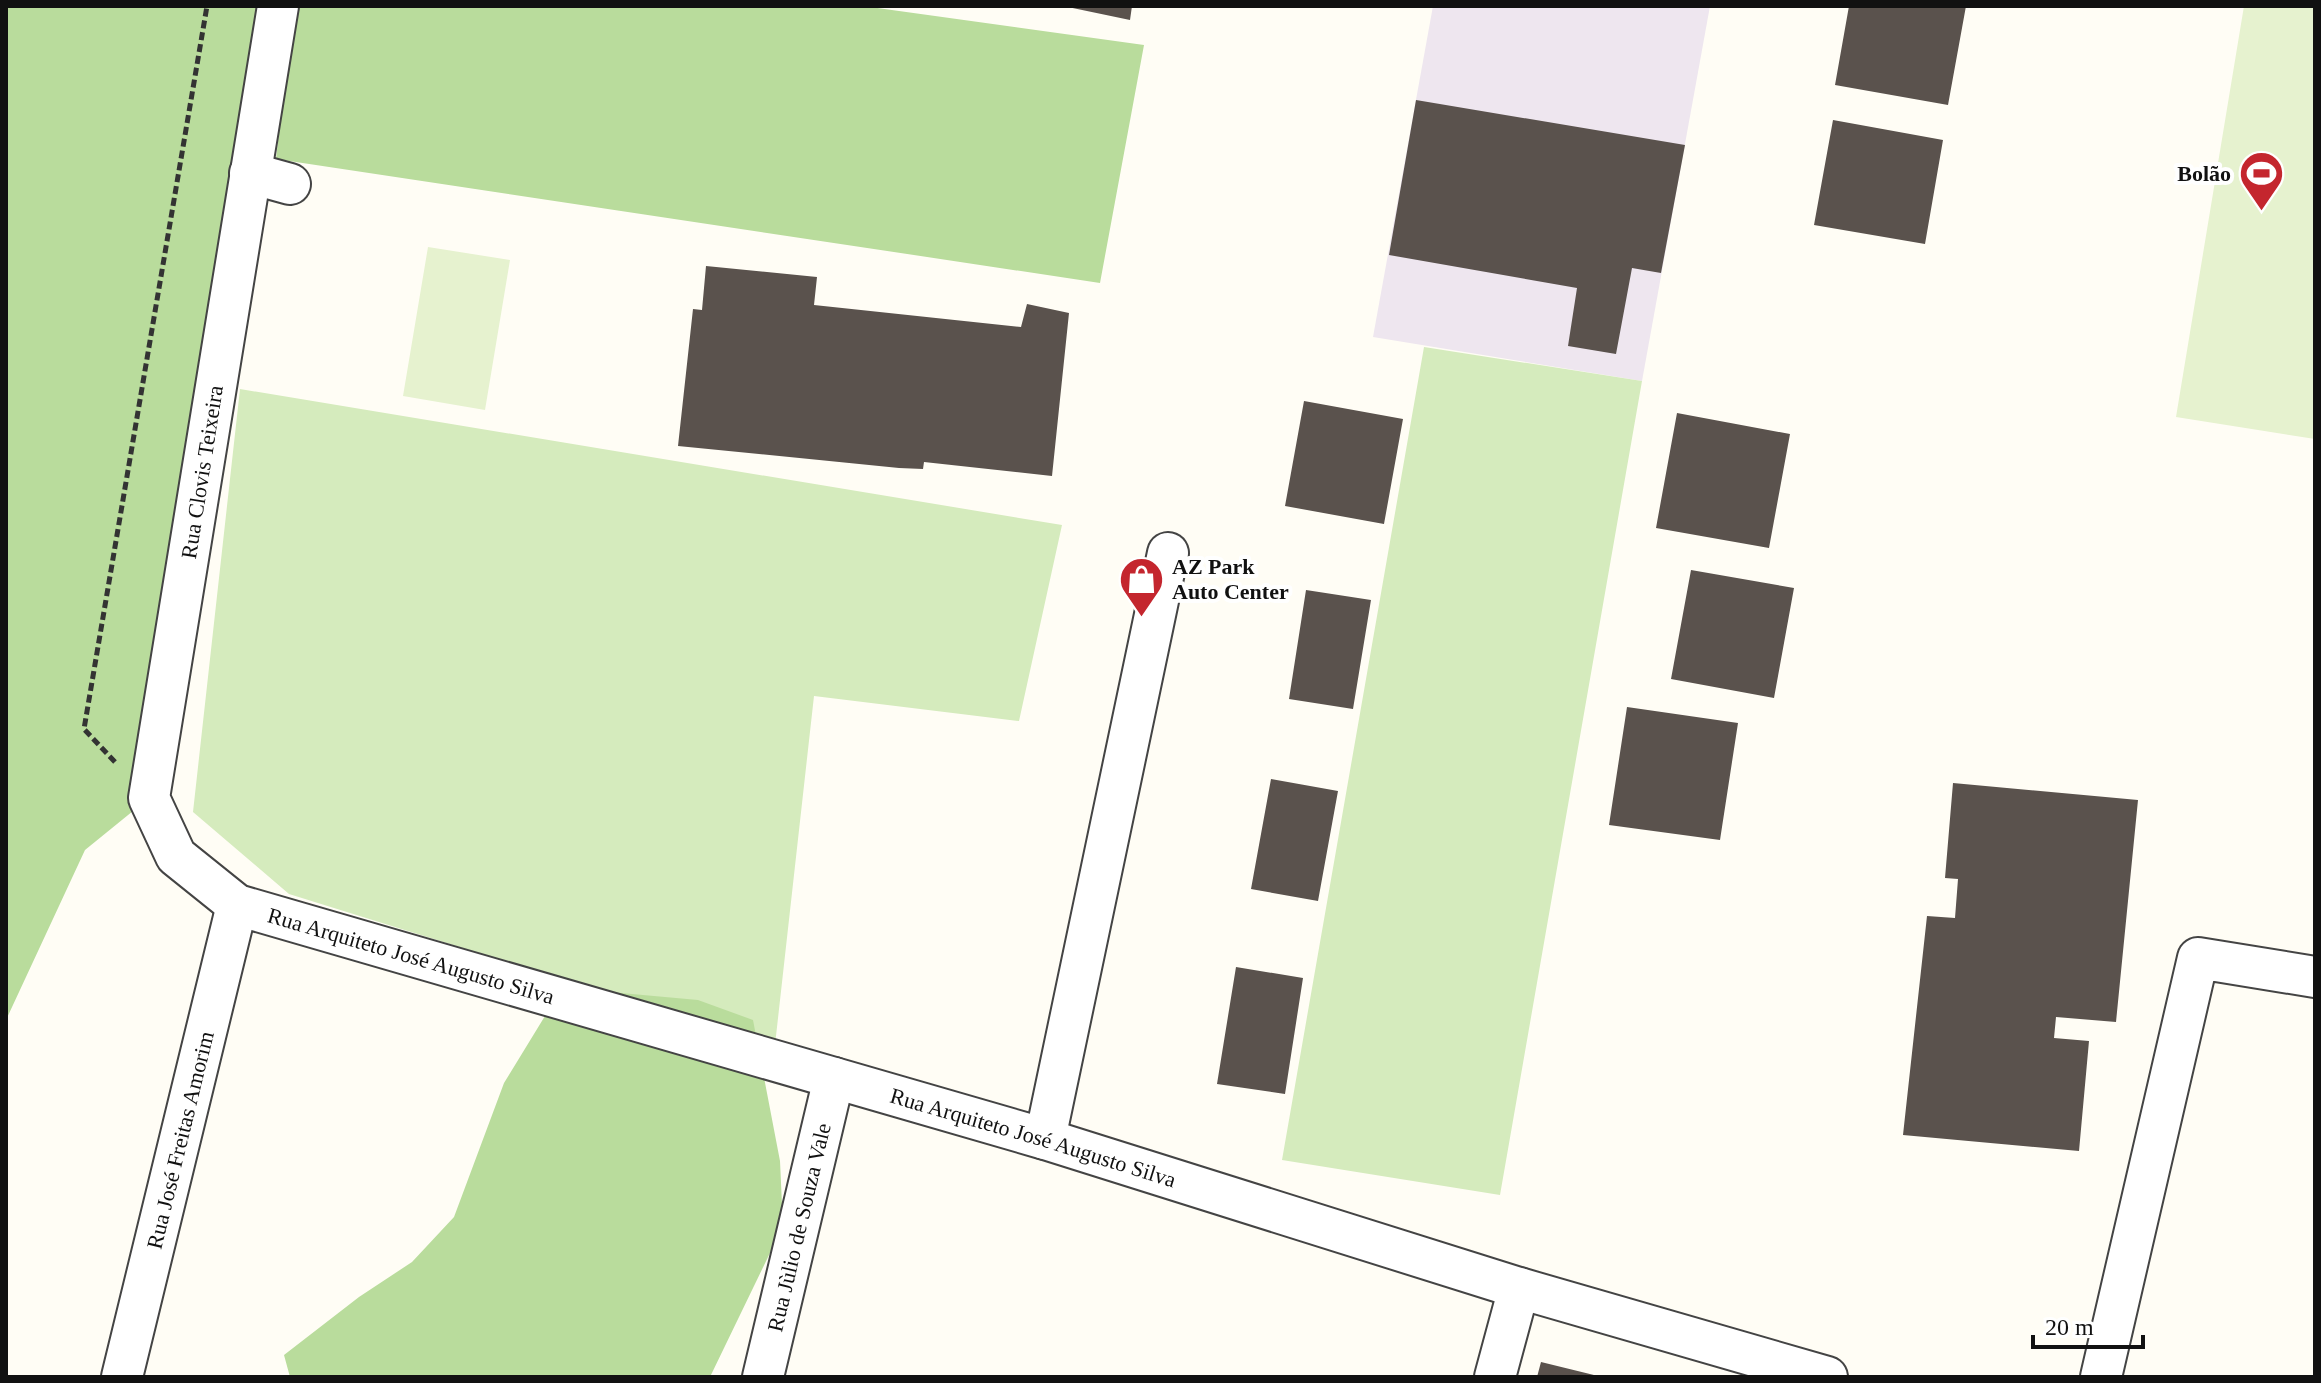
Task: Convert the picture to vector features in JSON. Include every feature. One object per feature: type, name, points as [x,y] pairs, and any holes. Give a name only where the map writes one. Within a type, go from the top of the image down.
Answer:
[{"type":"street","name":"Rua Clovis Teixeira","points":[[149,798],[278,6]]},
{"type":"street","points":[[250,173],[290,184]]},
{"type":"street","points":[[1045,1139],[1168,553]]},
{"type":"street","points":[[149,798],[176,856],[237,905]]},
{"type":"street","name":"Rua Arquiteto José Augusto Silva","points":[[237,905],[1045,1139],[1519,1288],[1827,1377]]},
{"type":"street","name":"Rua José Freitas Amorim","points":[[122,1377],[237,905]]},
{"type":"street","points":[[2101,1377],[2198,958],[2315,977]]},
{"type":"street","name":"Rua Jùlio de Souza Vale","points":[[763,1377],[834,1078]]},
{"type":"street","points":[[1495,1377],[1519,1288]]},
{"type":"path","points":[[149,798],[84,729],[207,6]]},
{"type":"shaded area","points":[[1433,6],[1710,6],[1642,381],[1373,337]]},
{"type":"green space","points":[[6,6],[278,6],[149,798],[85,850],[6,1020]]},
{"type":"green space","points":[[293,6],[863,6],[1144,45],[1100,283],[276,159]]},
{"type":"green space","name":"Bolão","points":[[2244,6],[2315,6],[2315,439],[2176,417]]},
{"type":"green space","points":[[428,247],[510,260],[485,410],[403,396]]},
{"type":"green space","points":[[1424,347],[1642,381],[1500,1195],[1282,1160]]},
{"type":"green space","points":[[240,389],[1062,525],[1019,721],[814,696],[775,1045],[289,894],[193,812]]},
{"type":"green space","points":[[610,992],[698,1000],[753,1020],[780,1161],[783,1226],[710,1377],[290,1377],[284,1355],[359,1297],[412,1262],[454,1217],[504,1083],[545,1016]]},
{"type":"building","points":[[1063,6],[1132,6],[1130,20]]},
{"type":"building","points":[[1849,6],[1966,6],[1948,105],[1835,85]]},
{"type":"building","points":[[1416,100],[1685,145],[1661,273],[1632,268],[1616,354],[1568,346],[1577,288],[1389,255]]},
{"type":"building","points":[[1833,120],[1943,140],[1925,244],[1814,225]]},
{"type":"building","points":[[706,266],[817,277],[814,305],[1021,327],[1027,304],[1069,313],[1052,476],[924,462],[923,469],[899,468],[678,446],[693,309],[702,310]]},
{"type":"building","points":[[1304,401],[1403,419],[1384,524],[1285,506]]},
{"type":"building","points":[[1677,413],[1790,434],[1769,548],[1656,528]]},
{"type":"building","points":[[1691,570],[1794,588],[1774,698],[1671,679]]},
{"type":"building","points":[[1306,590],[1371,600],[1353,709],[1289,699]]},
{"type":"building","points":[[1627,707],[1738,723],[1720,840],[1609,825]]},
{"type":"building","points":[[1271,779],[1338,791],[1318,901],[1251,889]]},
{"type":"building","points":[[1953,783],[2138,800],[2116,1022],[2056,1017],[2054,1038],[2089,1041],[2079,1151],[1903,1135],[1927,916],[1955,918],[1958,879],[1945,878]]},
{"type":"building","points":[[1236,967],[1303,978],[1285,1094],[1217,1084]]},
{"type":"building","points":[[1541,1362],[1598,1376],[1598,1377],[1537,1377]]},
{"type":"place","name":"Bolão","points":[[2262,212]]},
{"type":"place","name":"AZ Park Auto Center","points":[[1141,618]]}]
